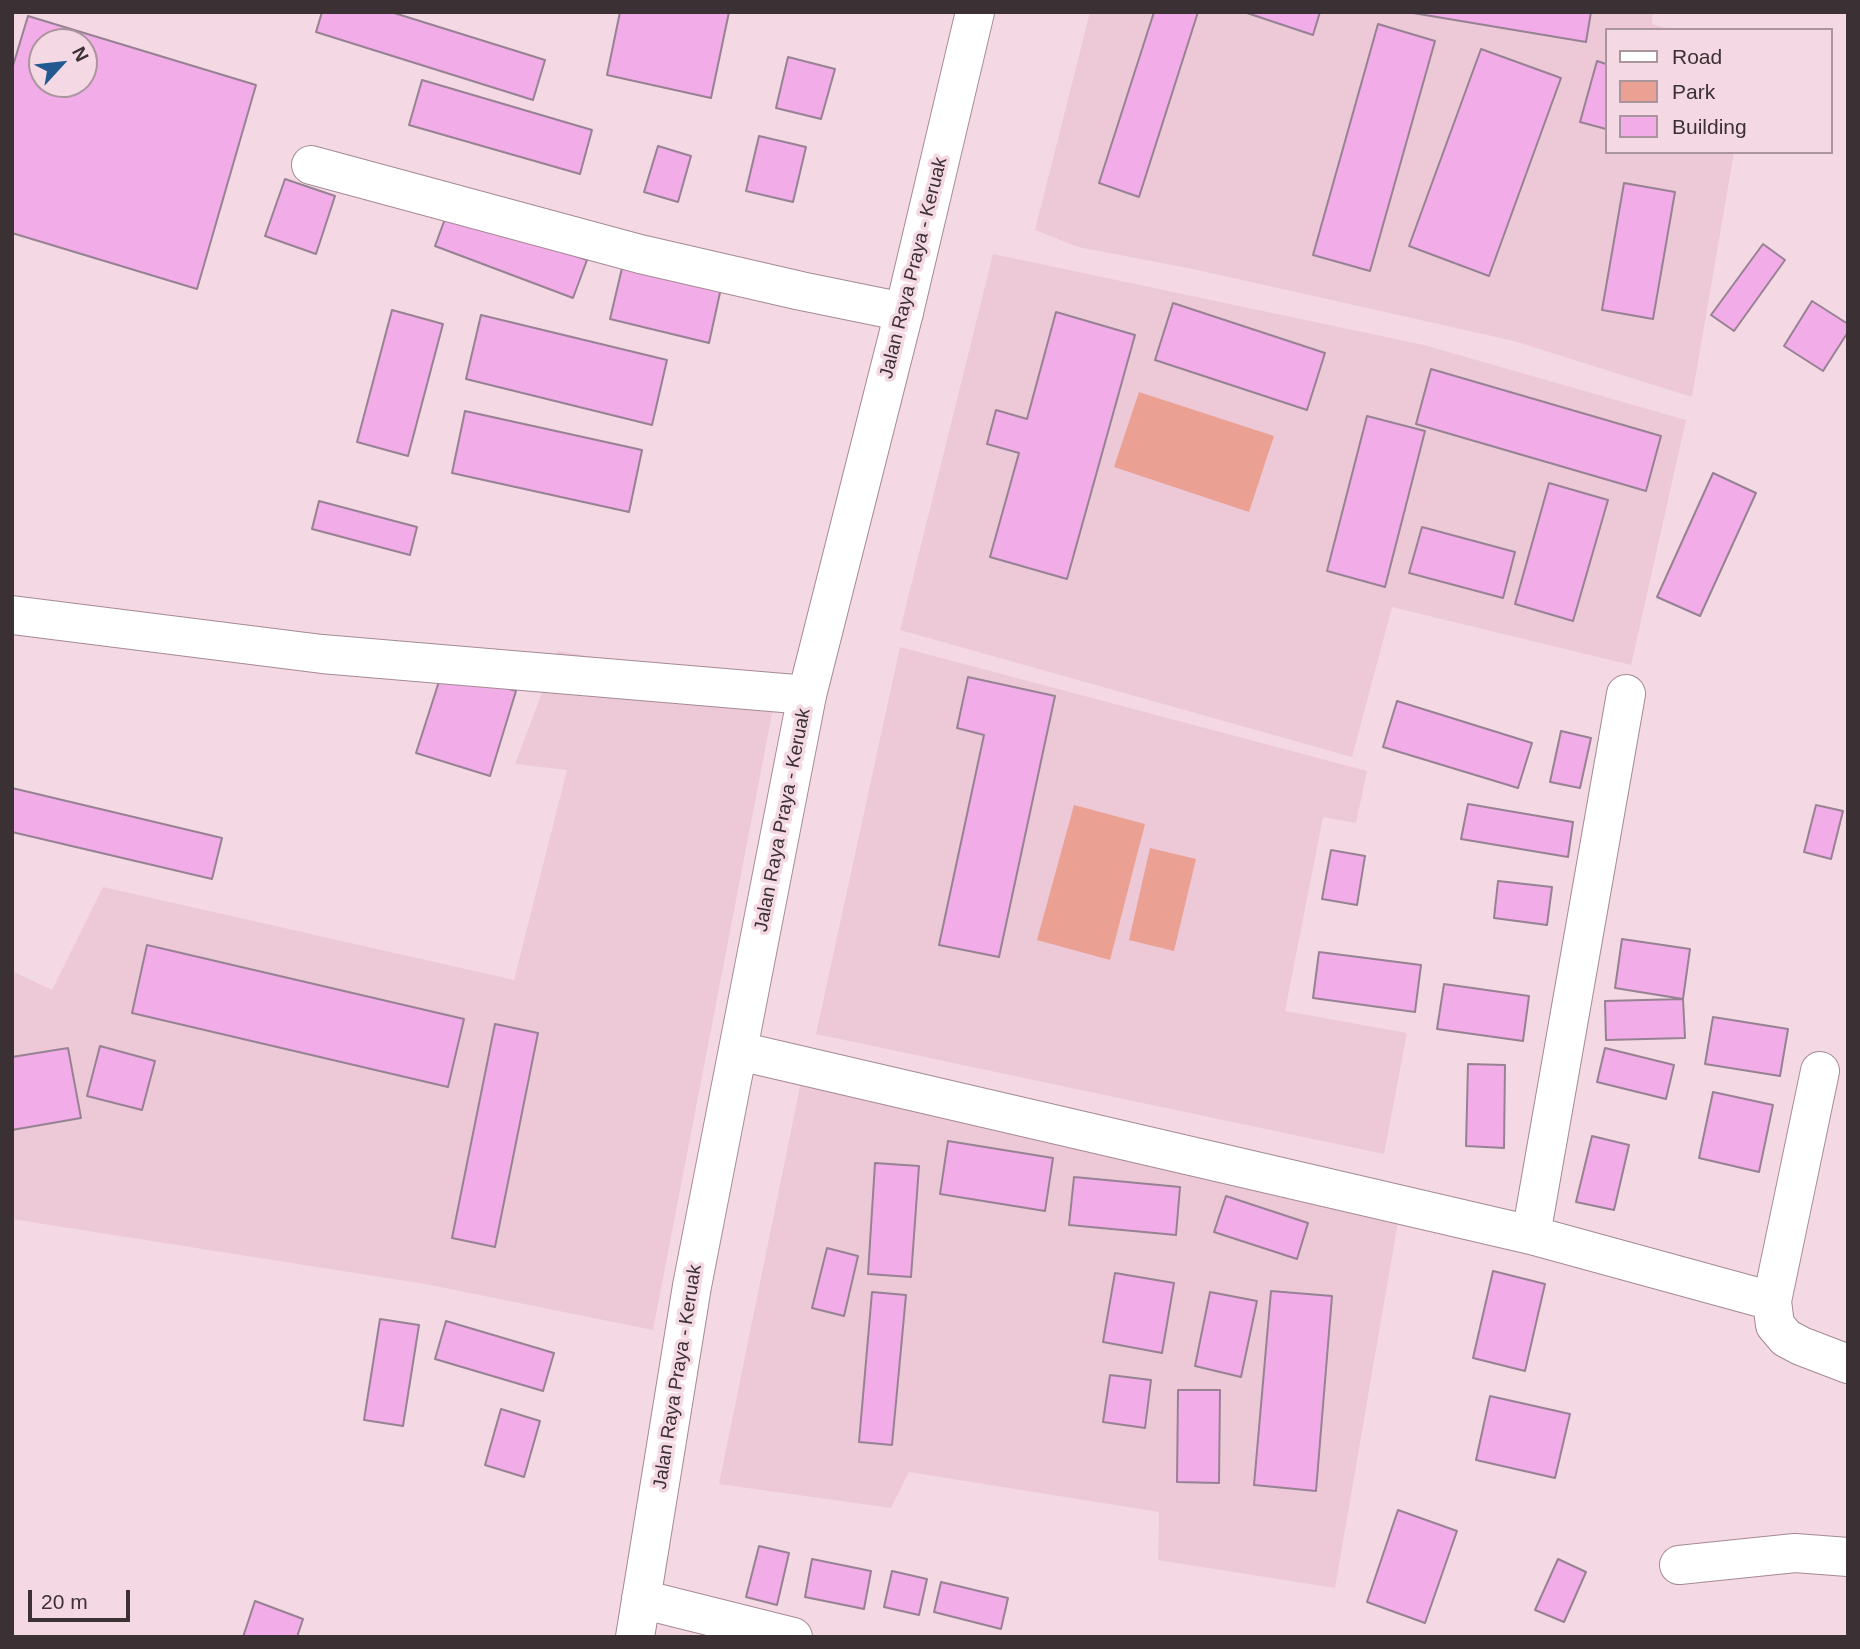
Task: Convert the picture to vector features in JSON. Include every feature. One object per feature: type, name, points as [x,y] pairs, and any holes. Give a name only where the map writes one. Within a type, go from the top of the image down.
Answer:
[{"type":"street","name":"Jalan Raya Praya - Keruak","points":[[635,1637],[692,1286],[807,695],[904,312],[975,12]]},
{"type":"street","points":[[311,164],[640,254],[904,312]]},
{"type":"street","points":[[12,615],[322,654],[807,695]]},
{"type":"street","points":[[1531,1235],[1626,694]]},
{"type":"street","points":[[739,1051],[1531,1235],[1772,1301]]},
{"type":"street","points":[[1820,1070],[1772,1301],[1775,1325],[1786,1338],[1848,1364]]},
{"type":"street","points":[[1679,1565],[1795,1553],[1848,1557]]},
{"type":"street","points":[[642,1599],[793,1637]]},
{"type":"shaded area","points":[[1090,12],[1653,12],[1652,24],[1665,28],[1604,28],[1604,154],[1734,154],[1692,397],[1514,341],[1193,269],[1078,247],[1035,230]]},
{"type":"shaded area","points":[[993,254],[1424,345],[1686,420],[1631,665],[1392,607],[1352,757],[900,630]]},
{"type":"shaded area","points":[[900,647],[1367,771],[1356,823],[1323,817],[1285,1011],[1407,1033],[1384,1154],[816,1034]]},
{"type":"shaded area","points":[[558,651],[777,688],[653,1330],[425,1284],[12,1219],[12,971],[52,990],[103,887],[514,980],[567,770],[515,764]]},
{"type":"shaded area","points":[[805,1062],[1401,1204],[1335,1588],[1158,1560],[1159,1512],[909,1472],[891,1508],[719,1484]]},
{"type":"green space","points":[[1139,392],[1274,436],[1249,512],[1114,467]]},
{"type":"green space","points":[[1074,805],[1145,824],[1110,960],[1037,940]]},
{"type":"green space","points":[[1150,848],[1196,859],[1174,951],[1129,940]]},
{"type":"building","points":[[322,12],[391,12],[545,60],[533,100],[316,32]]},
{"type":"building","points":[[620,12],[729,12],[711,98],[607,75]]},
{"type":"building","points":[[1154,12],[1198,12],[1139,197],[1099,183]]},
{"type":"building","points":[[1244,12],[1320,12],[1313,35]]},
{"type":"building","points":[[1407,12],[1591,12],[1586,42]]},
{"type":"building","points":[[28,16],[68,28],[28,28],[28,98],[98,98],[98,37],[256,85],[197,289],[12,233],[12,69]]},
{"type":"building","points":[[1378,24],[1435,41],[1370,271],[1313,255]]},
{"type":"building","points":[[1481,49],[1561,78],[1489,276],[1409,246]]},
{"type":"building","points":[[788,57],[835,69],[821,119],[776,108]]},
{"type":"building","points":[[1597,61],[1604,63],[1604,128],[1580,122]]},
{"type":"building","points":[[422,80],[592,130],[580,174],[409,125]]},
{"type":"building","points":[[759,136],[806,147],[793,202],[746,191]]},
{"type":"building","points":[[658,146],[691,156],[678,202],[644,192]]},
{"type":"building","points":[[285,179],[335,196],[316,254],[265,236]]},
{"type":"building","points":[[1624,183],[1675,192],[1653,319],[1602,310]]},
{"type":"building","points":[[449,208],[587,260],[573,298],[435,246]]},
{"type":"building","points":[[1763,244],[1785,260],[1734,331],[1711,315]]},
{"type":"building","points":[[623,264],[721,288],[709,343],[610,319]]},
{"type":"building","points":[[1812,301],[1848,324],[1848,332],[1823,371],[1784,346]]},
{"type":"building","points":[[1173,303],[1325,353],[1307,410],[1155,360]]},
{"type":"building","points":[[392,310],[443,324],[408,456],[357,442]]},
{"type":"building","points":[[1056,312],[1135,335],[1067,579],[990,557],[1019,453],[987,444],[996,410],[1027,419]]},
{"type":"building","points":[[481,315],[667,360],[652,425],[466,379]]},
{"type":"building","points":[[1431,369],[1661,436],[1646,491],[1416,424]]},
{"type":"building","points":[[465,411],[642,450],[629,512],[452,473]]},
{"type":"building","points":[[1367,416],[1425,431],[1385,587],[1327,571]]},
{"type":"building","points":[[1713,473],[1756,493],[1700,616],[1657,597]]},
{"type":"building","points":[[1549,483],[1608,500],[1573,621],[1515,604]]},
{"type":"building","points":[[319,501],[417,527],[410,555],[312,529]]},
{"type":"building","points":[[1422,527],[1515,552],[1503,598],[1409,573]]},
{"type":"building","points":[[443,669],[516,691],[490,776],[416,753]]},
{"type":"building","points":[[968,677],[1055,696],[999,957],[939,945],[984,735],[957,728]]},
{"type":"building","points":[[1397,701],[1532,743],[1518,788],[1383,747]]},
{"type":"building","points":[[1561,731],[1591,738],[1580,788],[1550,782]]},
{"type":"building","points":[[12,788],[222,838],[212,879],[12,832]]},
{"type":"building","points":[[1468,804],[1573,822],[1568,857],[1461,839]]},
{"type":"building","points":[[1816,805],[1843,811],[1831,859],[1804,852]]},
{"type":"building","points":[[1331,850],[1365,856],[1357,905],[1322,899]]},
{"type":"building","points":[[1498,881],[1552,887],[1547,925],[1494,918]]},
{"type":"building","points":[[1622,939],[1690,949],[1683,999],[1615,988]]},
{"type":"building","points":[[147,945],[464,1019],[448,1087],[132,1013]]},
{"type":"building","points":[[1319,952],[1421,965],[1415,1012],[1313,998]]},
{"type":"building","points":[[1444,984],[1529,996],[1523,1041],[1437,1029]]},
{"type":"building","points":[[1683,999],[1685,1038],[1606,1040],[1605,1001]]},
{"type":"building","points":[[1713,1017],[1788,1029],[1780,1076],[1705,1064]]},
{"type":"building","points":[[495,1024],[538,1033],[495,1247],[452,1238]]},
{"type":"building","points":[[100,1046],[155,1061],[142,1110],[87,1096]]},
{"type":"building","points":[[68,1048],[81,1118],[12,1130],[12,1057]]},
{"type":"building","points":[[1605,1048],[1674,1065],[1666,1099],[1597,1082]]},
{"type":"building","points":[[1468,1064],[1505,1065],[1504,1148],[1466,1146]]},
{"type":"building","points":[[1713,1092],[1773,1105],[1759,1172],[1699,1158]]},
{"type":"building","points":[[1592,1136],[1629,1145],[1614,1210],[1576,1202]]},
{"type":"building","points":[[948,1141],[1053,1158],[1045,1211],[940,1194]]},
{"type":"building","points":[[875,1163],[919,1166],[911,1277],[868,1274]]},
{"type":"building","points":[[1074,1177],[1180,1187],[1176,1235],[1069,1225]]},
{"type":"building","points":[[1226,1196],[1308,1223],[1297,1259],[1214,1232]]},
{"type":"building","points":[[827,1248],[858,1256],[844,1316],[812,1308]]},
{"type":"building","points":[[1493,1271],[1545,1284],[1525,1371],[1473,1358]]},
{"type":"building","points":[[1115,1273],[1174,1283],[1162,1353],[1103,1342]]},
{"type":"building","points":[[1271,1291],[1332,1296],[1316,1491],[1254,1485]]},
{"type":"building","points":[[872,1292],[906,1295],[892,1445],[859,1442]]},
{"type":"building","points":[[1210,1292],[1257,1301],[1241,1377],[1195,1366]]},
{"type":"building","points":[[380,1319],[419,1325],[403,1426],[364,1420]]},
{"type":"building","points":[[446,1321],[554,1353],[543,1391],[435,1359]]},
{"type":"building","points":[[1110,1375],[1151,1380],[1145,1428],[1103,1422]]},
{"type":"building","points":[[1178,1390],[1220,1390],[1219,1483],[1177,1482]]},
{"type":"building","points":[[1490,1396],[1570,1414],[1555,1478],[1476,1460]]},
{"type":"building","points":[[501,1409],[540,1421],[524,1477],[485,1465]]},
{"type":"building","points":[[1398,1510],[1457,1531],[1425,1623],[1367,1602]]},
{"type":"building","points":[[759,1546],[789,1553],[777,1605],[746,1597]]},
{"type":"building","points":[[812,1559],[871,1571],[864,1609],[805,1597]]},
{"type":"building","points":[[1558,1559],[1586,1572],[1564,1622],[1535,1610]]},
{"type":"building","points":[[892,1571],[927,1579],[919,1615],[884,1607]]},
{"type":"building","points":[[941,1582],[1008,1598],[1001,1629],[934,1612]]},
{"type":"building","points":[[255,1601],[303,1619],[297,1637],[243,1637]]}]
